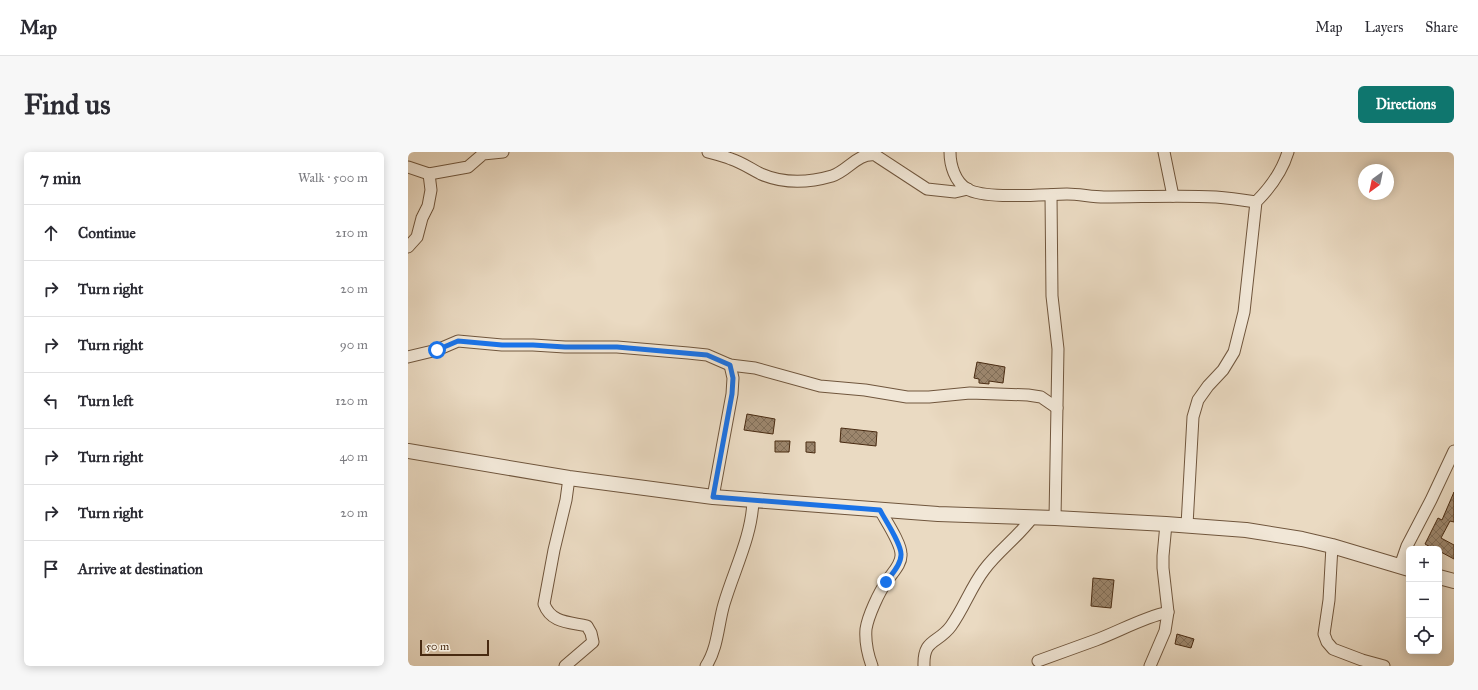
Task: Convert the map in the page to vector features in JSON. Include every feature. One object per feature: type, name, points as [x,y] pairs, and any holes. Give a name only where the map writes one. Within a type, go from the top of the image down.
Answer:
[{"type":"street","points":[[408,167],[429,174],[468,167],[483,154],[503,152]]},
{"type":"street","points":[[708,152],[732,159],[762,174],[783,181],[809,182],[834,175],[861,157],[869,154],[875,155],[927,189],[955,192],[968,189]]},
{"type":"street","points":[[950,152],[953,170],[960,182],[968,189],[979,193],[1008,195],[1069,194],[1104,197],[1217,197],[1256,202]]},
{"type":"street","points":[[1164,152],[1174,196]]},
{"type":"street","points":[[1187,525],[1194,417],[1198,400],[1208,386],[1223,370],[1234,352],[1244,312],[1256,202],[1278,176],[1288,152]]},
{"type":"street","points":[[408,247],[417,237],[422,218],[428,206],[431,190],[429,174]]},
{"type":"street","points":[[1051,195],[1052,296],[1058,349],[1055,518]]},
{"type":"street","points":[[408,357],[437,350],[458,341],[502,345],[617,347],[688,352],[707,355],[730,365],[755,368],[820,386],[865,390],[907,397],[928,397],[970,393],[1028,395],[1041,397],[1058,408]]},
{"type":"street","points":[[713,497],[732,394],[733,378],[730,365]]},
{"type":"street","points":[[408,451],[569,478],[713,497],[938,514],[1055,518],[1187,525],[1246,530],[1302,539],[1332,546],[1404,567],[1407,546],[1451,467],[1454,451]]},
{"type":"street","points":[[565,666],[593,642],[591,633],[587,626],[554,619],[546,610],[544,604],[569,478]]},
{"type":"street","points":[[706,666],[712,657],[724,603],[752,517],[753,500]]},
{"type":"street","points":[[872,666],[869,656],[866,630],[870,615],[883,588],[898,567],[902,556],[900,549],[880,510]]},
{"type":"street","points":[[924,666],[923,656],[926,647],[942,637],[951,627],[984,570],[997,555],[1022,532],[1032,518]]},
{"type":"street","points":[[1150,666],[1165,631],[1168,612],[1163,562],[1166,524]]},
{"type":"street","points":[[1332,546],[1329,600],[1324,634],[1327,642],[1333,649],[1362,660],[1384,666]]},
{"type":"street","points":[[1442,578],[1454,581]]},
{"type":"street","points":[[1038,661],[1096,640],[1152,616],[1168,612]]},
{"type":"building","points":[[977,362],[1005,367],[1003,383],[989,381],[989,384],[979,383],[979,379],[974,378]]},
{"type":"building","points":[[747,414],[775,419],[773,434],[744,430]]},
{"type":"building","points":[[841,428],[877,432],[876,446],[840,442]]},
{"type":"building","points":[[775,441],[790,441],[789,452],[775,452]]},
{"type":"building","points":[[806,442],[815,442],[815,453],[806,452]]},
{"type":"building","points":[[1454,492],[1454,522],[1450,521],[1441,538],[1454,545],[1454,559],[1442,553],[1442,546],[1429,546],[1425,544],[1438,518],[1442,520]]},
{"type":"building","points":[[1093,578],[1114,580],[1111,608],[1091,606]]},
{"type":"building","points":[[1177,634],[1194,639],[1191,648],[1175,644]]},
{"type":"route","points":[[437,350],[458,341],[502,345],[617,347],[688,352],[707,355],[721,360],[730,365],[733,378],[732,394],[724,434],[720,466],[713,497],[880,510],[900,549],[902,556],[898,567],[886,582]]}]
